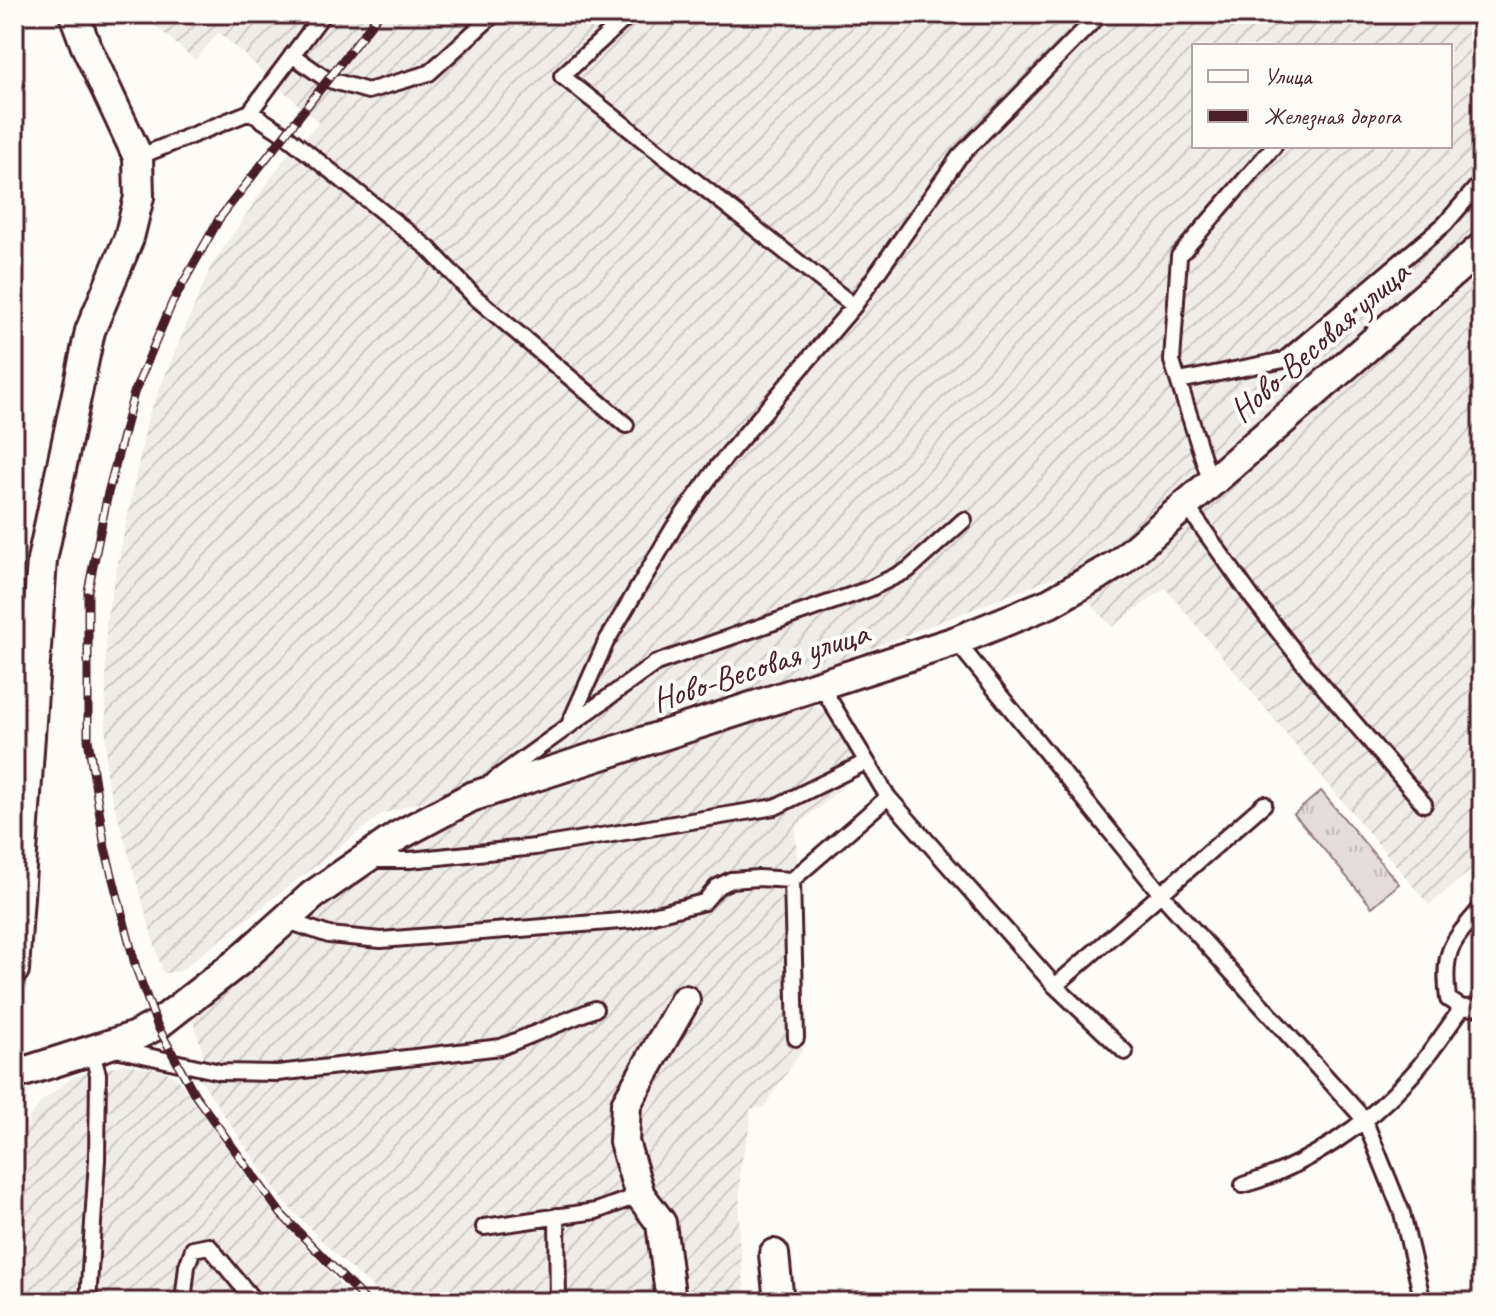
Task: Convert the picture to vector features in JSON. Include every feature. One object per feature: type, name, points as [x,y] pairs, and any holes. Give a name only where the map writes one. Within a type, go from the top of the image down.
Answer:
[{"type":"street","points":[[14,970],[23,695],[42,560],[90,331],[129,238],[139,197],[138,157],[74,14]]},
{"type":"street","name":"Ново-Весовая улица","points":[[14,1075],[133,1037],[157,1025],[238,962],[313,895],[398,836],[471,797],[956,641],[1050,603],[1119,563],[1482,247]]},
{"type":"street","points":[[671,1302],[661,1223],[640,1195],[624,1142],[626,1104],[685,1000]]},
{"type":"street","points":[[774,1254],[779,1302]]},
{"type":"lane","points":[[138,157],[250,112],[323,14]]},
{"type":"lane","points":[[292,55],[326,79],[368,91],[429,73],[494,14]]},
{"type":"lane","points":[[630,14],[562,76],[854,306]]},
{"type":"lane","points":[[568,727],[606,642],[674,527],[718,466],[854,306],[959,157],[1100,14]]},
{"type":"lane","points":[[250,112],[284,134],[428,248],[475,297],[626,425]]},
{"type":"lane","points":[[1211,483],[1172,361],[1179,256],[1272,148]]},
{"type":"lane","points":[[1179,381],[1284,360],[1445,224],[1482,181]]},
{"type":"lane","points":[[1186,505],[1253,599],[1424,804]]},
{"type":"lane","points":[[471,797],[656,663],[869,589],[908,570],[964,520]]},
{"type":"lane","points":[[956,641],[1161,894],[1364,1119],[1402,1213],[1423,1302]]},
{"type":"lane","points":[[820,684],[888,797],[1055,986],[1125,1052]]},
{"type":"lane","points":[[363,860],[410,860],[535,847],[775,807],[866,762]]},
{"type":"lane","points":[[285,920],[329,935],[381,940],[633,920],[704,902],[717,887],[731,880],[792,880],[888,797]]},
{"type":"lane","points":[[1055,986],[1264,804]]},
{"type":"lane","points":[[792,880],[796,1038]]},
{"type":"lane","points":[[1482,907],[1455,938],[1444,968],[1448,999],[1462,1008],[1482,1007]]},
{"type":"lane","points":[[1243,1185],[1269,1177],[1301,1161],[1379,1109],[1411,1076],[1462,1008]]},
{"type":"lane","points":[[88,1302],[97,1160],[97,1048],[220,1072],[278,1073],[501,1047],[595,1009]]},
{"type":"lane","points":[[484,1227],[596,1211],[640,1195]]},
{"type":"lane","points":[[557,1216],[558,1302]]},
{"type":"lane","points":[[183,1302],[187,1266],[193,1249],[209,1246],[255,1302]]},
{"type":"shaded area","points":[[141,14],[1482,14],[1482,861],[1429,905],[1165,588],[1112,627],[1064,574],[805,674],[594,748],[382,814],[180,971],[163,973],[106,776],[106,621],[148,417],[211,266],[287,155],[319,123],[219,32],[195,60]]},
{"type":"shaded area","points":[[813,707],[830,712],[851,750],[851,780],[795,828],[803,1049],[763,1108],[750,1109],[751,1122],[740,1167],[739,1239],[746,1302],[389,1302],[336,1255],[286,1204],[240,1139],[201,1080],[203,1052],[191,1016],[275,949],[309,912],[432,830],[483,806],[794,710]]},
{"type":"shaded area","points":[[126,1064],[166,1071],[179,1081],[274,1214],[357,1302],[14,1302],[29,1117],[43,1100],[73,1077]]},
{"type":"green space","points":[[1321,791],[1399,884],[1372,907],[1294,814]]},
{"type":"railway","points":[[367,1302],[281,1214],[195,1095],[157,1025],[136,968],[105,848],[88,739],[88,591],[108,493],[134,393],[172,303],[219,219],[379,14]]}]
